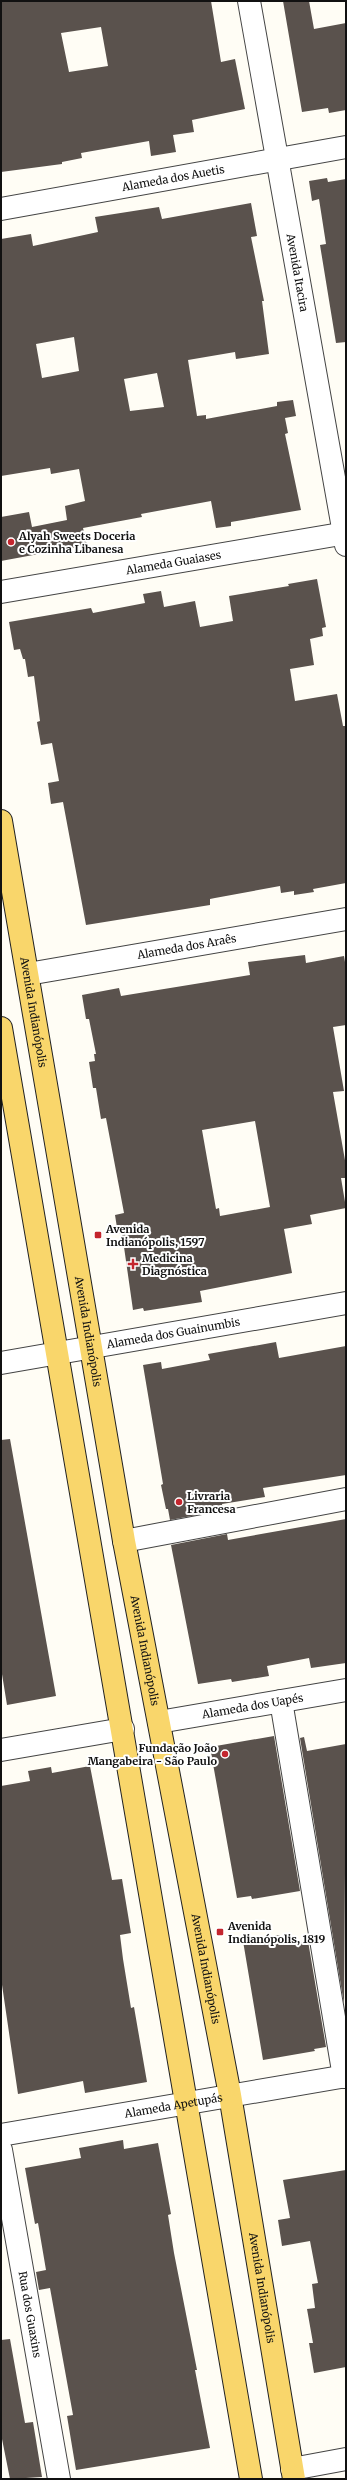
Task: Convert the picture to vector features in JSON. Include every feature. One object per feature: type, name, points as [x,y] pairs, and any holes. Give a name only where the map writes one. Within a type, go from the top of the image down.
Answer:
[{"type":"main road","name":"Avenida Indianópolis","points":[[1,821],[124,1541],[230,2095],[293,2474]]},
{"type":"main road","points":[[1,1028],[122,1729],[189,2102],[252,2479]]},
{"type":"street","name":"Avenida Itacira","points":[[249,1],[279,159],[345,537]]},
{"type":"street","name":"Alameda dos Auetis","points":[[1,209],[346,147]]},
{"type":"street","name":"Alameda Guaiases","points":[[1,592],[345,537]]},
{"type":"street","name":"Alameda dos Araês","points":[[28,974],[346,919]]},
{"type":"street","name":"Alameda dos Guainumbis","points":[[1,1363],[346,1304]]},
{"type":"street","points":[[124,1541],[346,1499]]},
{"type":"street","name":"Alameda dos Uapés","points":[[159,1722],[346,1690]]},
{"type":"street","points":[[281,1701],[345,2076]]},
{"type":"street","points":[[1,1750],[122,1729]]},
{"type":"street","name":"Alameda Apetupás","points":[[1,2134],[345,2076]]},
{"type":"street","name":"Rua dos Guaxins","points":[[1,2150],[60,2479]]},
{"type":"street","points":[[293,2474],[346,2459]]},
{"type":"building","points":[[1,1],[211,1],[221,62],[235,59],[245,109],[192,120],[194,132],[173,135],[176,152],[151,156],[149,141],[81,153],[82,158],[62,162],[62,164],[1,172]],"holes":[[[101,27],[108,66],[69,72],[61,33]]]},
{"type":"building","points":[[283,1],[309,1],[314,29],[346,23],[346,110],[329,113],[328,108],[302,112]]},
{"type":"building","points":[[327,178],[328,182],[346,179],[346,342],[336,343],[320,245],[326,244],[319,199],[312,201],[309,181]]},
{"type":"building","points":[[251,203],[257,236],[251,237],[264,301],[262,301],[269,354],[236,359],[235,352],[188,360],[197,416],[206,415],[206,419],[277,406],[277,402],[293,400],[296,416],[285,418],[288,433],[285,434],[301,510],[231,522],[231,526],[216,528],[211,501],[141,514],[142,517],[83,528],[87,545],[1,561],[1,517],[29,512],[32,527],[67,520],[65,506],[85,501],[79,469],[51,474],[50,468],[1,476],[1,239],[31,234],[33,246],[98,232],[95,217],[159,207],[162,219]],"holes":[[[74,337],[79,371],[42,378],[36,344]],[[157,373],[164,407],[130,411],[124,379]]]},
{"type":"building","points":[[317,579],[326,627],[322,628],[323,636],[310,639],[314,665],[290,669],[295,701],[337,694],[343,726],[346,726],[346,883],[313,889],[314,892],[294,895],[294,891],[281,893],[280,886],[210,899],[210,905],[86,925],[63,802],[51,804],[48,783],[59,781],[52,743],[41,745],[37,722],[40,721],[34,676],[28,677],[25,659],[23,659],[20,649],[14,650],[9,622],[91,608],[93,613],[145,603],[143,594],[161,591],[164,607],[195,601],[200,627],[233,621],[229,596],[289,586],[288,584]]},
{"type":"building","points":[[305,955],[306,963],[344,956],[346,968],[346,1025],[333,1027],[344,1091],[333,1092],[346,1166],[346,1178],[341,1178],[346,1208],[310,1215],[312,1224],[284,1229],[292,1273],[200,1291],[202,1302],[144,1311],[143,1308],[133,1310],[122,1233],[118,1234],[115,1215],[124,1213],[106,1118],[101,1119],[96,1088],[93,1088],[89,1062],[95,1061],[94,1054],[96,1054],[89,1019],[86,1019],[82,995],[119,988],[121,996],[250,975],[248,962]],"holes":[[[255,1121],[270,1207],[220,1216],[219,1208],[216,1209],[202,1130]]]},
{"type":"building","points":[[276,1342],[279,1358],[346,1346],[346,1475],[263,1488],[265,1497],[222,1504],[223,1510],[170,1520],[161,1485],[163,1484],[143,1365],[161,1362],[162,1369],[210,1360],[208,1354]]},
{"type":"building","points":[[10,1439],[56,1696],[7,1705],[1,1668],[1,1440]]},
{"type":"building","points":[[346,1519],[346,1663],[311,1668],[309,1658],[267,1666],[269,1676],[232,1682],[231,1679],[198,1684],[171,1545],[227,1534],[228,1540]]},
{"type":"building","points":[[274,1736],[300,1891],[252,1899],[251,1896],[237,1898],[210,1747]]},
{"type":"building","points":[[304,1737],[307,1751],[346,1744],[344,2004],[300,1738]]},
{"type":"building","points":[[90,1766],[112,1880],[122,1879],[131,1933],[120,1935],[131,2008],[134,2007],[147,2082],[85,2093],[83,2081],[18,2094],[1,1978],[1,1786],[30,1781],[28,1771],[51,1767],[52,1773]]},
{"type":"building","points":[[280,1935],[282,1945],[308,1941],[326,2047],[314,2049],[315,2051],[263,2060],[243,1941]]},
{"type":"building","points":[[123,2140],[124,2149],[158,2143],[171,2214],[168,2215],[174,2253],[197,2370],[195,2370],[210,2448],[76,2470],[67,2416],[73,2415],[50,2288],[39,2290],[36,2272],[46,2270],[38,2223],[35,2224],[25,2168],[81,2158],[79,2148]]},
{"type":"building","points":[[346,2170],[346,2367],[314,2373],[309,2343],[313,2343],[307,2309],[315,2308],[312,2284],[318,2283],[310,2241],[282,2246],[278,2220],[290,2218],[283,2180]]},
{"type":"building","points":[[10,2339],[25,2423],[33,2422],[42,2477],[10,2479],[1,2434],[1,2340]]},
{"type":"place","name":"Alyah Sweets Doceria e Cozinha Libanesa","points":[[11,542]]},
{"type":"place","name":"Avenida Indianópolis, 1597","points":[[98,1235]]},
{"type":"place","name":"Medicina Diagnóstica","points":[[133,1264]]},
{"type":"place","name":"Livraria Francesa","points":[[179,1502]]},
{"type":"place","name":"Fundação João Mangabeira - São Paulo","points":[[225,1754]]},
{"type":"place","name":"Avenida Indianópolis, 1819","points":[[220,1932]]}]
